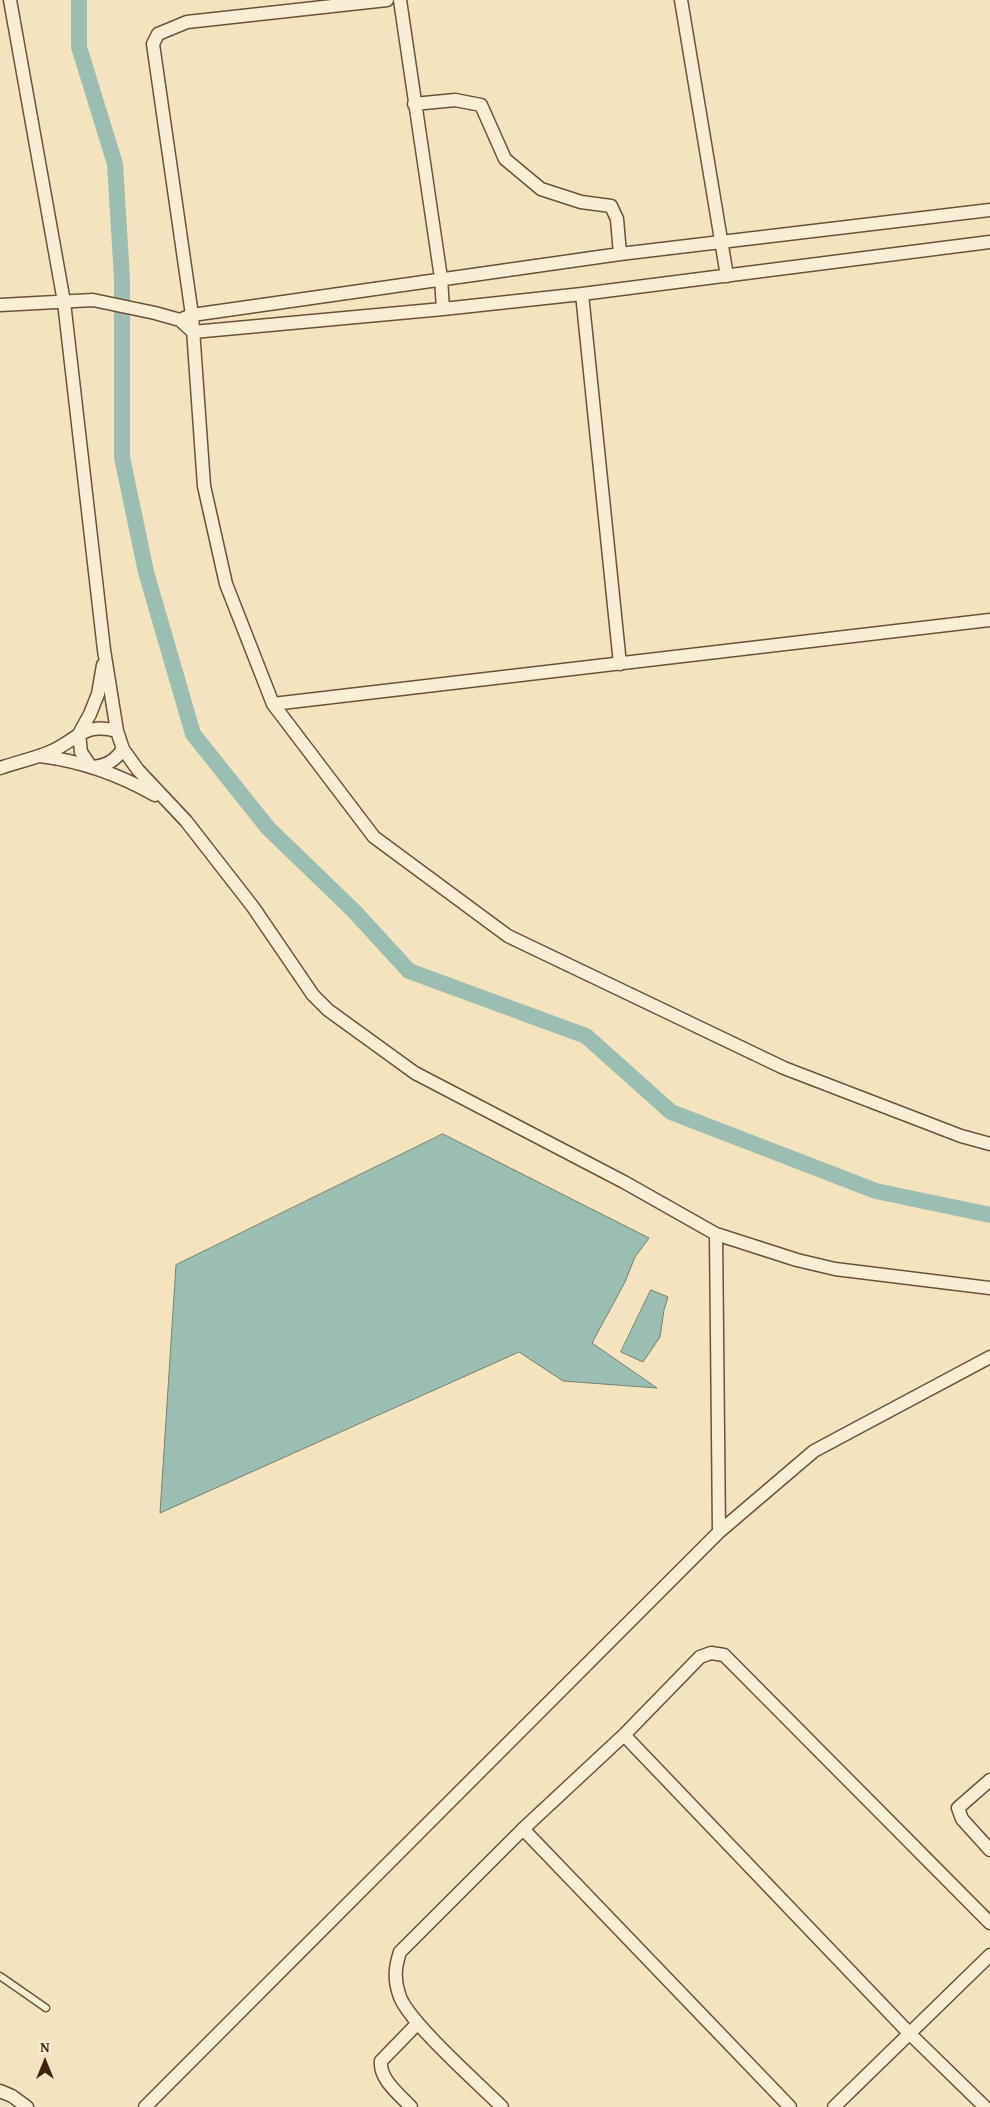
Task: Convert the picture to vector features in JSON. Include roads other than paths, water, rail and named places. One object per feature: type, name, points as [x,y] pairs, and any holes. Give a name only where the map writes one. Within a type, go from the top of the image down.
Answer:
[{"type":"street","points":[[10,0],[64,302],[104,650],[117,731],[123,749],[138,770],[186,821],[253,907],[313,995],[328,1010],[415,1073],[615,1177],[716,1234],[797,1260],[835,1268],[990,1288]]},
{"type":"street","points":[[387,0],[187,22],[158,34],[153,44],[186,318],[193,332],[204,486],[226,584],[273,704],[374,837],[508,936],[784,1068],[961,1136],[990,1144]]},
{"type":"street","points":[[400,0],[441,278],[443,309]]},
{"type":"street","points":[[681,0],[723,242],[727,276]]},
{"type":"street","points":[[414,104],[455,100],[480,105],[505,159],[541,189],[581,202],[611,206],[617,219],[620,254]]},
{"type":"street","points":[[0,305],[93,300],[186,318],[441,278],[620,254],[990,210]]},
{"type":"street","points":[[193,332],[582,294],[990,242]]},
{"type":"street","points":[[582,294],[620,664]]},
{"type":"street","points":[[273,704],[990,620]]},
{"type":"street","points":[[92,767],[81,752],[79,734],[98,694],[103,672],[104,650]]},
{"type":"street","points":[[0,768],[40,756],[67,743],[79,734],[94,729],[117,731]]},
{"type":"street","points":[[92,767],[106,764],[119,756],[123,749]]},
{"type":"street","points":[[40,756],[75,761],[92,767],[142,788],[166,801]]},
{"type":"street","points":[[716,1234],[718,1532]]},
{"type":"street","points":[[145,2107],[718,1532],[814,1451],[990,1357]]},
{"type":"street","points":[[502,2107],[418,2023],[399,1996],[395,1969],[400,1952],[523,1829],[624,1735],[700,1657],[712,1653],[724,1655],[990,1923]]},
{"type":"street","points":[[624,1735],[908,2033],[985,2107]]},
{"type":"street","points":[[990,1780],[958,1808],[962,1819],[990,1850]]},
{"type":"street","points":[[523,1829],[790,2107]]},
{"type":"street","points":[[834,2107],[990,1955]]},
{"type":"street","points":[[411,2107],[382,2075],[380,2068],[381,2061],[418,2023]]},
{"type":"street","points":[[0,2091],[12,2096],[27,2107]]},
{"type":"lane","points":[[0,1976],[46,2008]]},
{"type":"water","points":[[443,1134],[649,1238],[635,1257],[625,1282],[592,1343],[657,1388],[563,1381],[519,1352],[160,1513],[176,1265]]},
{"type":"water","points":[[651,1290],[668,1297],[660,1337],[643,1362],[621,1352]]},
{"type":"waterway","points":[[79,0],[79,47],[115,164],[122,279],[122,457],[146,572],[193,734],[268,828],[354,911],[409,971],[586,1036],[671,1112],[876,1191],[990,1215]]}]
